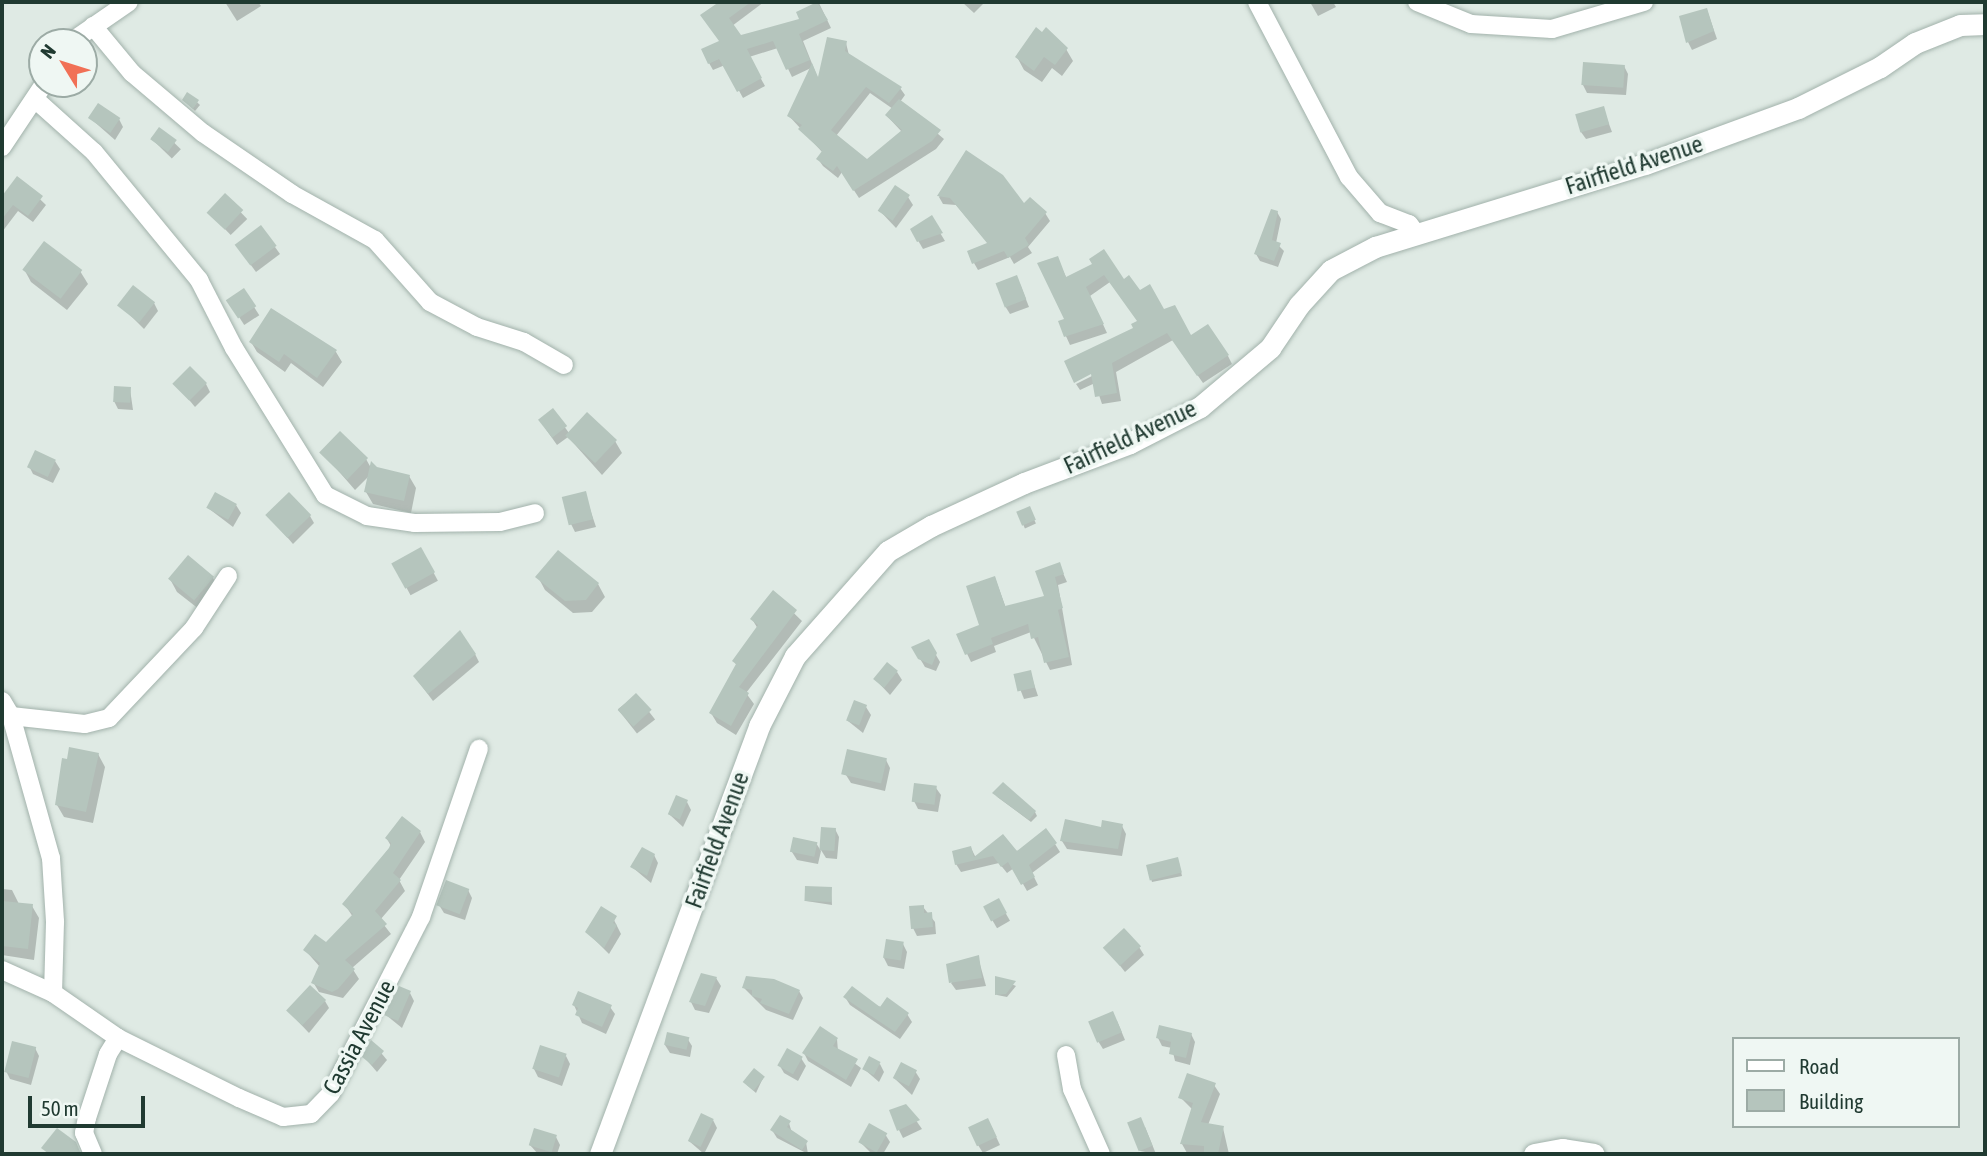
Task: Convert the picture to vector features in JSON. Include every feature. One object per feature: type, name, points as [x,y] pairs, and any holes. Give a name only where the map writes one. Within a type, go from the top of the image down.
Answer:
[{"type":"street","points":[[90,28],[129,2]]},
{"type":"street","points":[[1258,2],[1349,177],[1380,213],[1409,224],[1415,232]]},
{"type":"street","points":[[1417,2],[1471,24],[1552,29],[1644,2]]},
{"type":"street","name":"Fairfield Avenue","points":[[600,1154],[759,726],[795,656],[888,551],[931,526],[1024,483],[1130,443],[1200,407],[1270,348],[1332,270],[1415,232],[1645,164],[1798,108],[1880,67],[1915,43],[1959,25],[1985,24]]},
{"type":"street","points":[[93,26],[132,73],[203,133],[292,194],[375,240],[430,302],[477,327],[524,342],[564,365]]},
{"type":"street","points":[[2,147],[36,98]]},
{"type":"street","points":[[45,98],[94,152],[199,280],[234,348],[325,495],[368,516],[415,523],[500,522],[535,513]]},
{"type":"street","points":[[53,993],[55,922],[51,858],[6,709],[85,724],[109,718],[194,628],[228,576]]},
{"type":"street","name":"Cassia Avenue","points":[[2,970],[53,993],[118,1038],[283,1117],[304,1116],[323,1105],[421,917],[479,749]]},
{"type":"street","points":[[93,1154],[85,1133],[87,1118],[118,1038]]},
{"type":"street","points":[[1066,1055],[1072,1089],[1101,1154]]},
{"type":"street","points":[[1534,1154],[1563,1149],[1594,1154]]},
{"type":"building","points":[[719,2],[751,2],[729,18],[741,35],[799,19],[796,12],[817,2],[828,20],[799,34],[810,60],[786,70],[773,41],[747,49],[762,78],[737,92],[719,59],[708,64],[701,49],[719,41],[700,15]]},
{"type":"building","points":[[1707,8],[1714,31],[1686,43],[1679,16]]},
{"type":"building","points":[[1036,27],[1042,32],[1046,27],[1068,48],[1055,65],[1044,57],[1034,71],[1015,57]]},
{"type":"building","points":[[827,37],[847,41],[845,51],[902,87],[889,103],[866,87],[831,130],[867,159],[902,130],[885,115],[899,99],[941,130],[932,141],[853,191],[837,166],[833,171],[816,159],[822,151],[798,129],[802,125],[787,116],[812,63],[818,77]]},
{"type":"building","points":[[1583,62],[1625,65],[1623,88],[1581,85]]},
{"type":"building","points":[[187,92],[199,100],[193,109],[182,100]]},
{"type":"building","points":[[98,103],[120,118],[110,133],[88,118]]},
{"type":"building","points":[[1604,106],[1609,124],[1580,133],[1575,114]]},
{"type":"building","points":[[159,127],[177,140],[168,152],[150,139]]},
{"type":"building","points":[[966,150],[1003,175],[1024,203],[1030,197],[1047,212],[1025,238],[1029,245],[1008,258],[1004,251],[972,264],[967,251],[987,243],[950,198],[937,196]]},
{"type":"building","points":[[17,176],[43,196],[28,216],[13,205],[2,219],[2,196]]},
{"type":"building","points":[[895,185],[910,195],[893,221],[878,211]]},
{"type":"building","points":[[225,193],[243,210],[225,230],[207,213]]},
{"type":"building","points":[[1271,209],[1278,211],[1272,240],[1281,243],[1274,261],[1254,254]]},
{"type":"building","points":[[932,215],[943,233],[917,242],[910,229]]},
{"type":"building","points":[[261,225],[277,246],[250,266],[235,245]]},
{"type":"building","points":[[44,241],[82,270],[61,299],[22,270]]},
{"type":"building","points":[[1104,249],[1124,279],[1129,275],[1140,290],[1150,284],[1164,309],[1175,305],[1191,335],[1208,324],[1229,355],[1197,376],[1167,333],[1112,363],[1117,393],[1095,397],[1091,374],[1074,383],[1064,361],[1133,328],[1131,324],[1137,321],[1104,275],[1086,287],[1104,324],[1064,337],[1058,321],[1064,319],[1037,263],[1058,256],[1066,277],[1092,264],[1089,259]]},
{"type":"building","points":[[1017,275],[1026,299],[1005,308],[996,283]]},
{"type":"building","points":[[133,285],[155,302],[139,323],[117,305]]},
{"type":"building","points":[[244,288],[256,306],[238,319],[226,300]]},
{"type":"building","points":[[271,308],[337,350],[317,378],[284,354],[279,362],[249,342]]},
{"type":"building","points":[[190,366],[207,383],[189,401],[172,384]]},
{"type":"building","points":[[114,386],[131,387],[130,403],[113,402]]},
{"type":"building","points":[[553,408],[567,426],[552,438],[538,420]]},
{"type":"building","points":[[587,412],[617,440],[595,463],[565,435]]},
{"type":"building","points":[[340,431],[368,458],[347,480],[319,453]]},
{"type":"building","points":[[35,450],[56,460],[48,477],[27,467]]},
{"type":"building","points":[[371,461],[377,467],[410,475],[404,501],[364,492]]},
{"type":"building","points":[[586,491],[593,519],[569,525],[562,497]]},
{"type":"building","points":[[215,492],[237,504],[228,520],[206,508]]},
{"type":"building","points":[[289,492],[311,515],[287,538],[265,515]]},
{"type":"building","points":[[1030,506],[1036,520],[1022,526],[1016,512]]},
{"type":"building","points":[[421,547],[435,572],[405,589],[391,563]]},
{"type":"building","points":[[558,550],[599,583],[586,600],[565,601],[535,577]]},
{"type":"building","points":[[188,555],[214,577],[194,601],[168,579]]},
{"type":"building","points":[[1060,562],[1064,574],[1055,577],[1063,608],[1058,610],[1069,657],[1044,663],[1038,637],[1031,639],[1028,624],[991,638],[993,644],[965,655],[956,634],[979,625],[966,586],[995,576],[1005,606],[1044,596],[1035,571]]},
{"type":"building","points":[[773,590],[797,610],[739,687],[749,693],[731,726],[709,713],[736,664],[732,661],[758,625],[750,619]]},
{"type":"building","points":[[460,630],[476,654],[428,694],[413,676]]},
{"type":"building","points":[[929,639],[937,653],[932,665],[918,659],[911,647]]},
{"type":"building","points":[[887,662],[898,671],[884,688],[873,679]]},
{"type":"building","points":[[1031,670],[1035,688],[1018,692],[1013,674]]},
{"type":"building","points":[[636,693],[652,710],[633,727],[618,710]]},
{"type":"building","points":[[854,700],[867,705],[859,726],[846,721]]},
{"type":"building","points":[[69,747],[99,753],[86,812],[55,805],[62,758],[67,759]]},
{"type":"building","points":[[847,749],[887,758],[881,784],[841,774]]},
{"type":"building","points":[[1003,782],[1036,811],[1029,820],[992,793]]},
{"type":"building","points":[[914,783],[937,786],[935,805],[912,802]]},
{"type":"building","points":[[676,795],[688,800],[680,819],[668,814]]},
{"type":"building","points":[[402,816],[421,831],[393,873],[401,880],[375,911],[387,924],[345,960],[355,969],[338,989],[332,992],[311,983],[320,963],[303,950],[315,934],[326,942],[353,914],[342,904],[389,848],[391,843],[385,838]]},
{"type":"building","points":[[1065,819],[1101,827],[1102,820],[1123,824],[1118,849],[1060,841]]},
{"type":"building","points":[[821,827],[836,828],[834,851],[819,850]]},
{"type":"building","points":[[1046,828],[1057,843],[1029,865],[1035,877],[1021,885],[1008,862],[1001,867],[993,856],[955,865],[952,851],[971,846],[974,857],[1003,834],[1017,851]]},
{"type":"building","points":[[793,837],[817,842],[814,857],[790,852]]},
{"type":"building","points":[[642,847],[655,854],[647,876],[630,867]]},
{"type":"building","points":[[1178,857],[1182,873],[1150,881],[1146,865]]},
{"type":"building","points":[[446,880],[469,889],[460,914],[436,905]]},
{"type":"building","points":[[805,886],[832,887],[831,902],[804,901]]},
{"type":"building","points":[[999,898],[1007,913],[991,921],[983,906]]},
{"type":"building","points":[[2,901],[33,904],[28,949],[2,946]]},
{"type":"building","points":[[924,905],[924,913],[932,912],[933,927],[911,929],[909,906]]},
{"type":"building","points":[[601,906],[617,916],[613,923],[617,925],[604,948],[585,932]]},
{"type":"building","points":[[1124,928],[1141,946],[1120,966],[1103,948]]},
{"type":"building","points":[[886,939],[904,942],[901,961],[883,958]]},
{"type":"building","points":[[979,955],[982,978],[949,983],[946,964]]},
{"type":"building","points":[[701,973],[717,977],[705,1006],[689,1002]]},
{"type":"building","points":[[746,976],[774,979],[800,990],[789,1014],[760,1003],[762,999],[752,996],[752,990],[742,988]]},
{"type":"building","points":[[995,976],[1016,981],[1006,994],[995,995]]},
{"type":"building","points":[[310,985],[326,1000],[302,1026],[286,1011]]},
{"type":"building","points":[[399,986],[411,991],[398,1021],[384,1015]]},
{"type":"building","points":[[852,986],[880,1007],[887,997],[909,1013],[895,1032],[843,997]]},
{"type":"building","points":[[578,991],[612,1005],[602,1027],[575,1015],[578,1008],[572,1005]]},
{"type":"building","points":[[1113,1011],[1122,1032],[1097,1043],[1088,1022]]},
{"type":"building","points":[[1159,1025],[1192,1033],[1186,1058],[1169,1054],[1171,1042],[1156,1038]]},
{"type":"building","points":[[820,1026],[838,1038],[833,1046],[858,1059],[846,1080],[802,1053]]},
{"type":"building","points":[[667,1032],[689,1037],[686,1050],[664,1045]]},
{"type":"building","points":[[371,1040],[384,1051],[372,1065],[362,1057]]},
{"type":"building","points":[[12,1041],[36,1047],[29,1078],[4,1072]]},
{"type":"building","points":[[540,1045],[567,1054],[559,1077],[532,1069]]},
{"type":"building","points":[[787,1048],[803,1057],[793,1074],[777,1065]]},
{"type":"building","points":[[869,1056],[881,1062],[874,1075],[862,1069]]},
{"type":"building","points":[[901,1062],[917,1070],[909,1086],[893,1078]]},
{"type":"building","points":[[754,1068],[765,1077],[754,1091],[743,1082]]},
{"type":"building","points":[[1187,1073],[1216,1083],[1201,1122],[1224,1126],[1218,1154],[1204,1154],[1204,1146],[1180,1144],[1193,1103],[1178,1098]]},
{"type":"building","points":[[906,1104],[920,1120],[897,1131],[889,1110]]},
{"type":"building","points":[[701,1113],[714,1119],[701,1147],[688,1141]]},
{"type":"building","points":[[780,1115],[791,1121],[787,1127],[808,1141],[802,1150],[770,1130]]},
{"type":"building","points":[[1141,1117],[1153,1146],[1139,1151],[1127,1123]]},
{"type":"building","points":[[988,1118],[997,1137],[977,1146],[968,1127]]},
{"type":"building","points":[[869,1123],[887,1133],[877,1152],[858,1142]]},
{"type":"building","points":[[57,1128],[76,1142],[81,1154],[49,1154],[41,1148]]},
{"type":"building","points":[[534,1128],[557,1135],[552,1152],[529,1145]]}]
